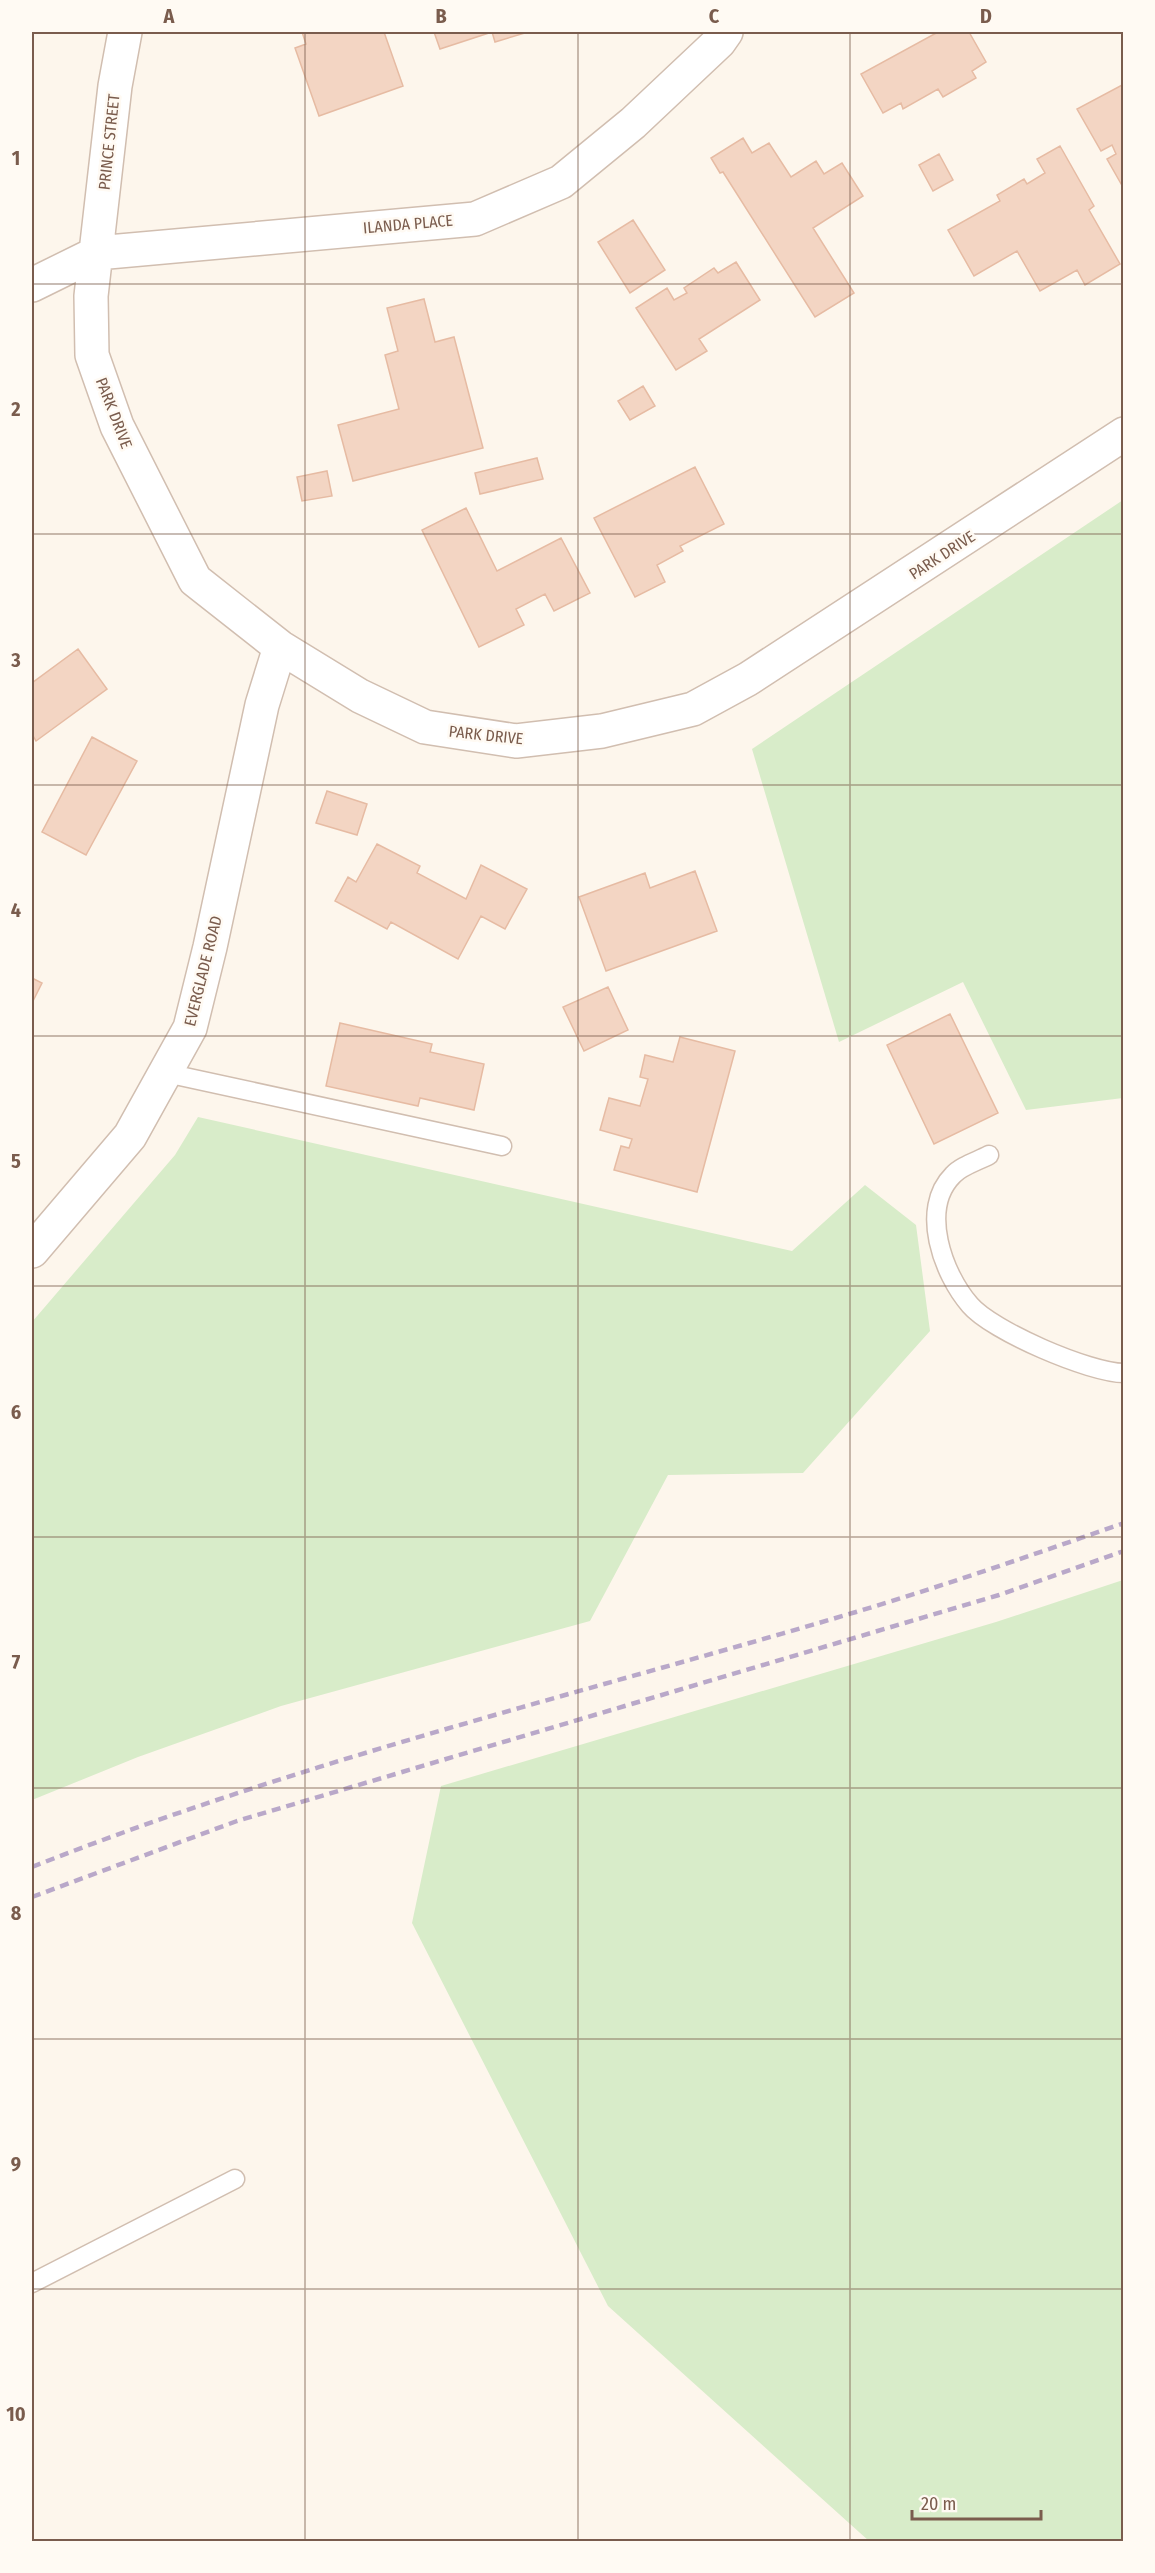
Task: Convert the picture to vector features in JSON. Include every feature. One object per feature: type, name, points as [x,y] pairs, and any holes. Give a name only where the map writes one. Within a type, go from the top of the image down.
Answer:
[{"type":"street","name":"PRINCE STREET","points":[[97,253],[115,86],[125,32]]},
{"type":"street","name":"ILANDA PLACE","points":[[32,285],[97,253],[475,219],[561,182],[633,123],[719,42],[726,32]]},
{"type":"street","name":"PARK DRIVE","points":[[97,253],[91,296],[92,355],[117,426],[195,580],[280,647],[360,696],[424,727],[516,741],[602,731],[693,709],[748,679],[1124,434]]},
{"type":"street","name":"EVERGLADE ROAD","points":[[32,1251],[130,1136],[190,1028],[210,947],[262,705],[280,647]]},
{"type":"lane","points":[[166,1073],[502,1146]]},
{"type":"lane","points":[[989,1155],[953,1174],[940,1194],[935,1224],[942,1255],[970,1306],[1004,1329],[1046,1351],[1124,1373]]},
{"type":"lane","points":[[32,2283],[235,2179]]},
{"type":"green space","points":[[1123,500],[1123,1098],[1026,1110],[963,982],[839,1042],[752,749]]},
{"type":"green space","points":[[198,1117],[792,1251],[865,1185],[916,1225],[930,1331],[803,1473],[668,1475],[590,1621],[281,1706],[138,1757],[32,1800],[32,1322],[175,1155]]},
{"type":"green space","points":[[1123,1580],[1123,2541],[869,2541],[608,2306],[412,1923],[441,1786],[996,1622]]},
{"type":"building","points":[[302,32],[384,32],[403,86],[319,116],[295,48],[306,44]]},
{"type":"building","points":[[434,32],[492,32],[440,49]]},
{"type":"building","points":[[492,32],[528,32],[495,42]]},
{"type":"building","points":[[938,32],[969,32],[986,62],[972,71],[976,78],[943,97],[938,89],[903,109],[901,103],[883,113],[861,74]]},
{"type":"building","points":[[1124,84],[1124,189],[1107,159],[1116,154],[1112,145],[1101,151],[1077,109]]},
{"type":"building","points":[[743,138],[752,153],[769,143],[791,177],[816,161],[824,174],[842,163],[863,196],[813,228],[854,293],[815,317],[723,172],[720,173],[711,158]]},
{"type":"building","points":[[1060,146],[1094,206],[1089,210],[1120,264],[1085,285],[1077,270],[1040,291],[1017,251],[974,276],[948,230],[1000,201],[997,195],[1024,179],[1027,184],[1045,173],[1037,159]]},
{"type":"building","points":[[939,154],[953,180],[933,191],[919,165]]},
{"type":"building","points":[[633,220],[665,270],[630,293],[598,242]]},
{"type":"building","points":[[736,262],[760,300],[699,339],[707,351],[676,370],[636,308],[667,288],[674,300],[687,293],[684,288],[714,268],[718,273]]},
{"type":"building","points":[[424,299],[435,342],[454,337],[483,448],[353,481],[338,425],[399,409],[385,355],[398,351],[387,308]]},
{"type":"building","points":[[643,386],[655,406],[630,420],[618,401]]},
{"type":"building","points":[[537,458],[543,479],[480,494],[475,473]]},
{"type":"building","points":[[695,467],[724,524],[680,546],[683,551],[657,565],[665,582],[635,597],[594,518]]},
{"type":"building","points":[[327,471],[332,496],[302,501],[297,477]]},
{"type":"building","points":[[466,508],[497,571],[561,538],[590,593],[554,611],[545,594],[516,609],[524,625],[479,647],[422,530]]},
{"type":"building","points":[[78,649],[107,689],[36,741],[32,734],[32,683]]},
{"type":"building","points":[[92,737],[137,761],[86,855],[42,832]]},
{"type":"building","points":[[327,791],[367,804],[357,835],[316,823]]},
{"type":"building","points":[[377,844],[420,866],[417,873],[466,899],[481,865],[527,889],[505,929],[481,916],[458,959],[391,922],[387,929],[335,901],[348,877],[356,882]]},
{"type":"building","points":[[695,871],[717,931],[606,971],[579,897],[645,873],[650,888]]},
{"type":"building","points":[[32,978],[42,983],[32,1003]]},
{"type":"building","points":[[608,987],[628,1030],[584,1051],[563,1007]]},
{"type":"building","points":[[950,1014],[998,1113],[934,1144],[887,1045]]},
{"type":"building","points":[[340,1023],[432,1044],[430,1052],[484,1064],[474,1110],[420,1098],[418,1106],[326,1086]]},
{"type":"building","points":[[680,1037],[735,1051],[697,1192],[614,1170],[621,1146],[629,1148],[632,1139],[600,1130],[609,1098],[640,1106],[648,1079],[640,1077],[645,1055],[673,1062]]},
{"type":"railway","points":[[32,1867],[133,1829],[338,1761],[856,1612],[1124,1523]]},
{"type":"railway","points":[[32,1897],[237,1821],[999,1595],[1124,1551]]}]
